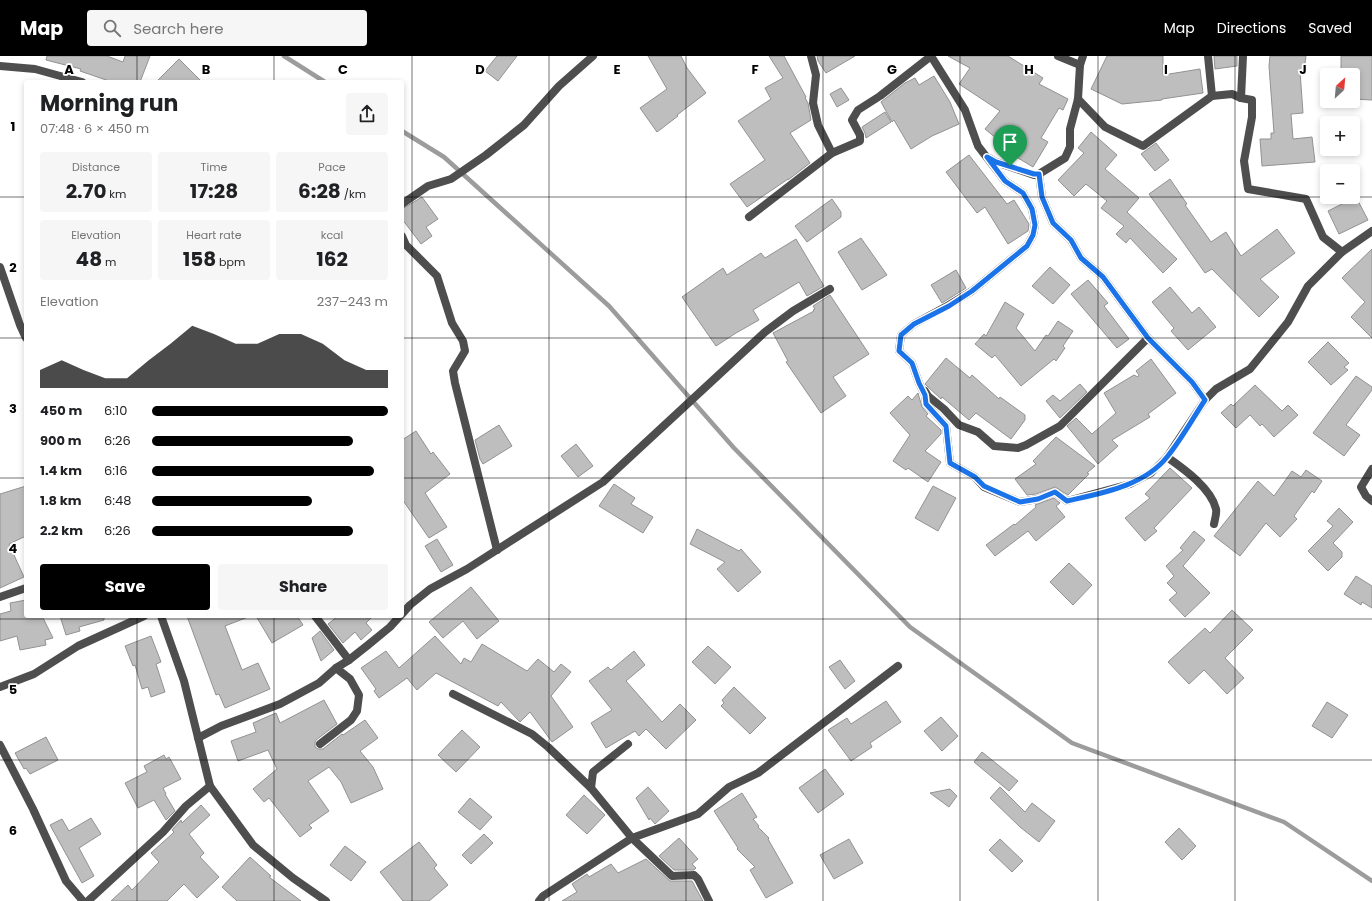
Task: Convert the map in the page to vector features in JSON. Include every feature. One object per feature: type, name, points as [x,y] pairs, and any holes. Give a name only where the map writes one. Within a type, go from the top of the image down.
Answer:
[{"type":"street","points":[[404,203],[428,186],[451,179],[491,151],[524,125],[559,86],[594,56]]},
{"type":"street","points":[[811,56],[816,75],[812,103],[818,125],[832,153]]},
{"type":"street","points":[[749,217],[832,153],[860,141],[860,134],[852,120],[858,110],[880,96],[931,56],[965,110],[978,146],[1005,181],[1023,193],[1032,209],[1035,225],[1033,235],[1027,246],[972,291],[949,306],[914,324],[901,335],[899,351],[912,363],[925,395],[926,404],[946,426],[950,463],[975,477],[984,486],[1020,502],[1038,499],[1055,492],[1067,501],[1130,484],[1151,473],[1167,457],[1205,400],[1216,389],[1250,369],[1288,322],[1308,286],[1342,252],[1372,231]]},
{"type":"street","points":[[1058,56],[1080,65]]},
{"type":"street","points":[[987,157],[996,162],[1034,174],[1039,174],[1064,158],[1070,147],[1070,129],[1078,99],[1080,65],[1083,56]]},
{"type":"street","points":[[1208,56],[1212,96]]},
{"type":"street","points":[[1241,98],[1243,56]]},
{"type":"street","points":[[0,66],[35,68],[75,80]]},
{"type":"street","points":[[1078,99],[1105,127],[1143,146],[1212,96],[1232,94],[1241,98],[1252,100],[1252,117],[1244,161],[1248,189],[1306,199],[1323,237],[1342,252]]},
{"type":"street","points":[[1039,174],[1042,197],[1053,223],[1071,240],[1081,258],[1103,277],[1148,338],[1192,382],[1205,400]]},
{"type":"street","points":[[404,240],[406,245],[437,276],[452,323],[463,340],[465,351],[453,371],[497,550]]},
{"type":"street","points":[[0,267],[17,318],[24,334]]},
{"type":"street","points":[[404,612],[430,589],[467,569],[603,482],[765,332],[830,288]]},
{"type":"street","points":[[919,383],[928,396],[944,409],[959,425],[978,432],[994,446],[1018,448],[1060,426],[1148,338]]},
{"type":"street","points":[[1167,457],[1187,471],[1211,496],[1217,510],[1214,524]]},
{"type":"street","points":[[1372,469],[1361,486],[1366,496],[1372,501]]},
{"type":"street","points":[[0,598],[24,589]]},
{"type":"street","points":[[0,687],[34,674],[78,646],[140,618]]},
{"type":"street","points":[[162,618],[184,681],[210,786],[253,845],[293,878],[326,901]]},
{"type":"street","points":[[317,618],[349,660]]},
{"type":"street","points":[[198,738],[221,726],[280,704],[319,683],[336,668],[349,660],[390,627],[398,618]]},
{"type":"street","points":[[543,899],[632,838],[698,814],[730,787],[758,773],[898,666]]},
{"type":"street","points":[[320,744],[351,720],[357,711],[359,696],[350,678],[336,668]]},
{"type":"street","points":[[453,694],[532,734],[548,747],[591,788],[632,838],[672,876],[694,875],[698,879],[709,901]]},
{"type":"street","points":[[591,788],[594,772],[628,744]]},
{"type":"street","points":[[0,745],[33,809],[66,881],[83,901]]},
{"type":"street","points":[[88,901],[162,832],[186,806],[210,786]]},
{"type":"building","points":[[47,56],[107,56],[123,62],[125,56],[150,56],[141,80],[106,80],[80,71],[81,69],[46,60]]},
{"type":"building","points":[[497,56],[517,56],[498,81],[485,71]]},
{"type":"building","points":[[648,56],[681,56],[687,68],[706,93],[657,132],[640,108],[667,89]]},
{"type":"building","points":[[769,56],[784,56],[806,97],[811,120],[790,133],[810,163],[788,180],[747,207],[730,184],[765,160],[738,121],[771,99],[765,88],[783,78]]},
{"type":"building","points":[[817,56],[855,56],[826,73],[818,61]]},
{"type":"building","points":[[948,56],[1008,56],[1043,78],[1039,84],[1068,99],[1063,110],[1059,108],[1041,138],[1048,142],[1033,167],[1013,155],[1014,153],[985,129],[1000,111],[959,84],[970,68]]},
{"type":"building","points":[[1107,56],[1163,56],[1163,75],[1200,69],[1203,93],[1162,100],[1122,104],[1091,89]]},
{"type":"building","points":[[1214,56],[1237,56],[1237,66],[1215,69]]},
{"type":"building","points":[[1270,56],[1306,56],[1304,71],[1300,71],[1303,113],[1291,114],[1293,139],[1312,137],[1315,162],[1262,166],[1260,139],[1271,139],[1271,133],[1274,133],[1269,66]]},
{"type":"building","points":[[1341,56],[1372,56],[1372,100],[1360,99],[1360,68],[1341,68]]},
{"type":"building","points":[[179,59],[200,80],[158,80]]},
{"type":"building","points":[[934,76],[950,102],[959,124],[932,136],[911,149],[894,120],[892,122],[881,102],[905,83],[915,78],[919,85]]},
{"type":"building","points":[[841,88],[849,100],[837,107],[830,94]]},
{"type":"building","points":[[885,112],[891,122],[866,138],[862,127]]},
{"type":"building","points":[[1091,132],[1117,155],[1105,169],[1139,198],[1127,212],[1177,259],[1163,273],[1130,238],[1126,243],[1116,234],[1124,226],[1101,208],[1107,201],[1086,184],[1074,196],[1058,180],[1084,153],[1078,148]]},
{"type":"building","points":[[1156,143],[1169,160],[1155,171],[1141,154]]},
{"type":"building","points":[[969,155],[1007,204],[1014,200],[1029,224],[1028,231],[1008,244],[985,207],[977,213],[946,172]]},
{"type":"building","points":[[1170,179],[1187,204],[1185,205],[1211,242],[1226,232],[1241,256],[1277,229],[1295,253],[1260,279],[1279,297],[1259,317],[1212,269],[1205,273],[1149,194]]},
{"type":"building","points":[[422,197],[438,219],[426,227],[432,236],[421,244],[404,222],[404,208]]},
{"type":"building","points":[[832,199],[841,212],[841,217],[807,242],[795,226]]},
{"type":"building","points":[[1342,204],[1360,204],[1368,220],[1339,234],[1328,211]]},
{"type":"building","points":[[861,238],[887,275],[862,290],[838,252]]},
{"type":"building","points":[[796,239],[824,286],[807,296],[799,282],[753,310],[759,320],[716,346],[682,297],[723,268],[727,275],[761,253],[765,258]]},
{"type":"building","points":[[1372,249],[1372,338],[1351,317],[1365,302],[1342,278]]},
{"type":"building","points":[[1050,267],[1070,285],[1053,304],[1032,286]]},
{"type":"building","points":[[956,270],[966,288],[942,303],[931,285]]},
{"type":"building","points":[[1088,280],[1108,303],[1104,306],[1129,339],[1117,348],[1071,294]]},
{"type":"building","points":[[1170,287],[1192,313],[1199,307],[1216,327],[1188,350],[1171,331],[1174,328],[1152,302]]},
{"type":"building","points":[[830,295],[869,354],[833,377],[846,396],[821,413],[786,362],[788,361],[773,333],[814,311],[813,310],[815,309],[813,306]]},
{"type":"building","points":[[1005,302],[1024,314],[1016,328],[1035,351],[1058,321],[1073,331],[1063,346],[1065,348],[1056,361],[1054,359],[1021,386],[995,355],[992,358],[975,344],[984,334],[986,336]]},
{"type":"building","points":[[1328,342],[1349,363],[1344,367],[1348,370],[1331,385],[1308,362]]},
{"type":"building","points":[[946,358],[970,378],[972,375],[999,399],[1000,397],[1025,415],[1025,420],[1011,439],[976,413],[969,420],[942,397],[941,399],[925,384]]},
{"type":"building","points":[[1151,359],[1176,393],[1148,414],[1150,417],[1112,440],[1118,446],[1098,464],[1067,426],[1076,418],[1092,434],[1116,413],[1104,393],[1134,375],[1138,377],[1139,375],[1136,371]]},
{"type":"building","points":[[1356,376],[1372,387],[1372,390],[1346,425],[1360,435],[1344,456],[1313,433]]},
{"type":"building","points":[[1080,384],[1087,392],[1060,418],[1046,401],[1053,395],[1060,401]]},
{"type":"building","points":[[1255,385],[1282,411],[1288,405],[1298,415],[1274,437],[1262,424],[1260,426],[1250,415],[1236,428],[1221,413],[1231,404],[1233,406]]},
{"type":"building","points":[[918,393],[922,407],[928,414],[926,416],[941,430],[941,434],[925,451],[941,462],[928,482],[908,468],[906,470],[893,461],[910,435],[890,413],[908,396],[912,400]]},
{"type":"building","points":[[499,425],[512,446],[483,464],[480,459],[475,440]]},
{"type":"building","points":[[416,431],[431,454],[433,452],[450,474],[425,493],[447,527],[429,538],[404,502],[404,439]]},
{"type":"building","points":[[1056,437],[1095,466],[1068,495],[1055,487],[1036,494],[1027,495],[1015,479],[1036,464],[1033,461]]},
{"type":"building","points":[[576,444],[593,466],[578,477],[561,456]]},
{"type":"building","points":[[1170,468],[1192,488],[1154,528],[1157,531],[1145,541],[1125,518],[1150,498],[1145,494]]},
{"type":"building","points":[[1306,470],[1322,481],[1314,493],[1312,491],[1294,516],[1297,519],[1280,537],[1266,523],[1240,556],[1214,536],[1258,481],[1274,496],[1292,471],[1301,477]]},
{"type":"building","points":[[614,484],[635,498],[631,504],[653,517],[643,533],[599,506]]},
{"type":"building","points":[[933,486],[956,498],[938,531],[915,518]]},
{"type":"building","points":[[24,487],[24,537],[9,544],[24,577],[0,588],[0,494]]},
{"type":"building","points":[[1054,498],[1060,503],[1056,506],[1065,517],[1036,541],[1028,531],[995,556],[986,545],[1014,524],[1015,525],[1036,507],[1035,505]]},
{"type":"building","points":[[1339,508],[1353,522],[1333,543],[1342,552],[1342,557],[1328,571],[1308,551],[1333,526],[1327,521]]},
{"type":"building","points":[[697,529],[739,551],[741,549],[761,572],[738,592],[717,569],[725,562],[690,544]]},
{"type":"building","points":[[1194,531],[1205,540],[1183,566],[1210,593],[1185,617],[1169,600],[1177,593],[1167,583],[1174,576],[1166,566],[1183,550],[1180,548]]},
{"type":"building","points":[[437,539],[453,565],[441,572],[425,546]]},
{"type":"building","points":[[1069,563],[1092,585],[1073,605],[1050,582]]},
{"type":"building","points":[[1356,576],[1372,586],[1372,608],[1362,602],[1361,605],[1344,594]]},
{"type":"building","points":[[471,587],[499,621],[477,639],[463,621],[443,638],[429,622]]},
{"type":"building","points":[[24,600],[24,618],[43,618],[53,638],[45,640],[46,645],[20,650],[17,636],[0,641],[0,614],[11,611],[10,603]]},
{"type":"building","points":[[1232,610],[1253,630],[1225,658],[1244,678],[1227,694],[1204,670],[1189,684],[1168,662],[1205,628],[1210,633]]},
{"type":"building","points":[[61,618],[104,618],[104,620],[79,627],[80,631],[66,635]]},
{"type":"building","points":[[188,618],[245,618],[225,626],[242,670],[258,663],[270,689],[225,708],[219,694],[216,695]]},
{"type":"building","points":[[257,618],[298,618],[303,625],[272,643]]},
{"type":"building","points":[[336,618],[371,618],[366,623],[372,630],[361,640],[355,632],[343,643],[328,624]]},
{"type":"building","points":[[320,631],[334,650],[321,661],[312,638]]},
{"type":"building","points":[[151,636],[161,662],[156,664],[165,692],[151,697],[148,687],[142,689],[135,665],[133,666],[125,646]]},
{"type":"building","points":[[435,636],[461,664],[464,658],[471,662],[482,644],[527,671],[538,659],[554,672],[561,664],[571,672],[551,696],[573,727],[552,742],[530,712],[520,722],[501,702],[498,706],[436,673],[417,690],[407,678],[379,698],[374,691],[376,689],[361,668],[386,651],[399,668]]},
{"type":"building","points":[[708,646],[731,667],[715,684],[692,662]]},
{"type":"building","points":[[634,651],[645,665],[626,681],[662,722],[680,704],[696,720],[666,749],[646,729],[639,736],[635,731],[606,748],[591,723],[612,710],[589,681],[608,667],[611,670]]},
{"type":"building","points":[[840,660],[855,681],[845,689],[829,667]]},
{"type":"building","points":[[734,687],[766,718],[750,734],[721,706],[724,703],[722,700]]},
{"type":"building","points":[[324,700],[337,724],[316,740],[315,747],[318,749],[323,749],[342,734],[343,735],[365,720],[378,738],[360,751],[373,767],[383,789],[351,803],[341,782],[329,767],[308,781],[329,811],[309,825],[312,828],[300,837],[269,798],[264,802],[253,789],[277,769],[268,750],[238,761],[231,741],[256,732],[253,723],[276,713],[280,723]]},
{"type":"building","points":[[886,701],[901,722],[870,743],[872,747],[851,761],[828,730],[847,718],[851,724]]},
{"type":"building","points":[[1327,702],[1348,715],[1332,738],[1312,726]]},
{"type":"building","points":[[941,717],[958,736],[942,751],[924,731]]},
{"type":"building","points":[[462,730],[480,747],[456,772],[438,755]]},
{"type":"building","points":[[46,737],[58,760],[30,774],[26,768],[24,769],[15,753]]},
{"type":"building","points":[[982,752],[1018,781],[1009,791],[974,762]]},
{"type":"building","points":[[164,755],[166,759],[169,757],[181,779],[163,788],[175,811],[166,820],[154,800],[138,808],[125,783],[147,772],[144,766]]},
{"type":"building","points":[[825,769],[844,794],[818,813],[799,788]]},
{"type":"building","points":[[648,787],[669,811],[655,824],[650,818],[649,820],[636,798]]},
{"type":"building","points":[[1000,787],[1025,812],[1032,803],[1055,821],[1039,842],[1020,827],[990,798]]},
{"type":"building","points":[[950,789],[957,796],[949,807],[930,793]]},
{"type":"building","points":[[742,793],[757,817],[753,819],[759,826],[758,827],[769,838],[768,839],[793,883],[766,898],[750,870],[755,867],[737,849],[738,848],[714,811]]},
{"type":"building","points":[[584,795],[605,815],[587,834],[566,815]]},
{"type":"building","points":[[470,798],[492,817],[480,830],[458,812]]},
{"type":"building","points":[[201,805],[210,815],[189,834],[204,853],[200,857],[219,877],[197,898],[184,884],[167,901],[111,901],[128,885],[132,890],[159,862],[151,853],[174,832],[172,830],[181,820],[182,823]]},
{"type":"building","points":[[91,818],[101,834],[79,848],[94,876],[82,883],[50,825],[62,819],[69,831]]},
{"type":"building","points":[[1179,828],[1196,846],[1182,860],[1165,842]]},
{"type":"building","points":[[484,834],[493,843],[471,864],[462,855]]},
{"type":"building","points":[[679,838],[698,859],[692,864],[696,868],[694,870],[674,870],[659,856]]},
{"type":"building","points":[[849,839],[863,863],[834,879],[820,855]]},
{"type":"building","points":[[1000,839],[1023,861],[1012,872],[989,850]]},
{"type":"building","points":[[419,842],[437,865],[434,868],[448,885],[429,901],[403,901],[380,872]]},
{"type":"building","points":[[345,846],[366,862],[351,881],[330,865]]},
{"type":"building","points":[[250,857],[271,876],[269,877],[301,901],[237,901],[222,887]]},
{"type":"building","points":[[646,859],[670,881],[692,881],[703,901],[562,901],[577,892],[572,884],[587,874],[589,877],[611,864],[618,873]]},
{"type":"waterway","points":[[284,56],[322,80]]},
{"type":"waterway","points":[[404,132],[444,157],[609,306],[734,448],[910,627],[1072,743],[1284,822],[1372,881]]},
{"type":"route","points":[[987,157],[996,162],[1010,166],[1034,174],[1039,174],[1042,197],[1053,223],[1071,240],[1081,258],[1103,277],[1148,338],[1192,382],[1205,400],[1167,457],[1151,473],[1130,484],[1067,501],[1055,492],[1038,499],[1020,502],[984,486],[975,477],[950,463],[948,432],[946,426],[938,415],[926,404],[925,395],[912,363],[899,351],[901,335],[914,324],[949,306],[972,291],[1027,246],[1033,235],[1035,225],[1032,209],[1023,193],[1005,181],[987,157]]}]
